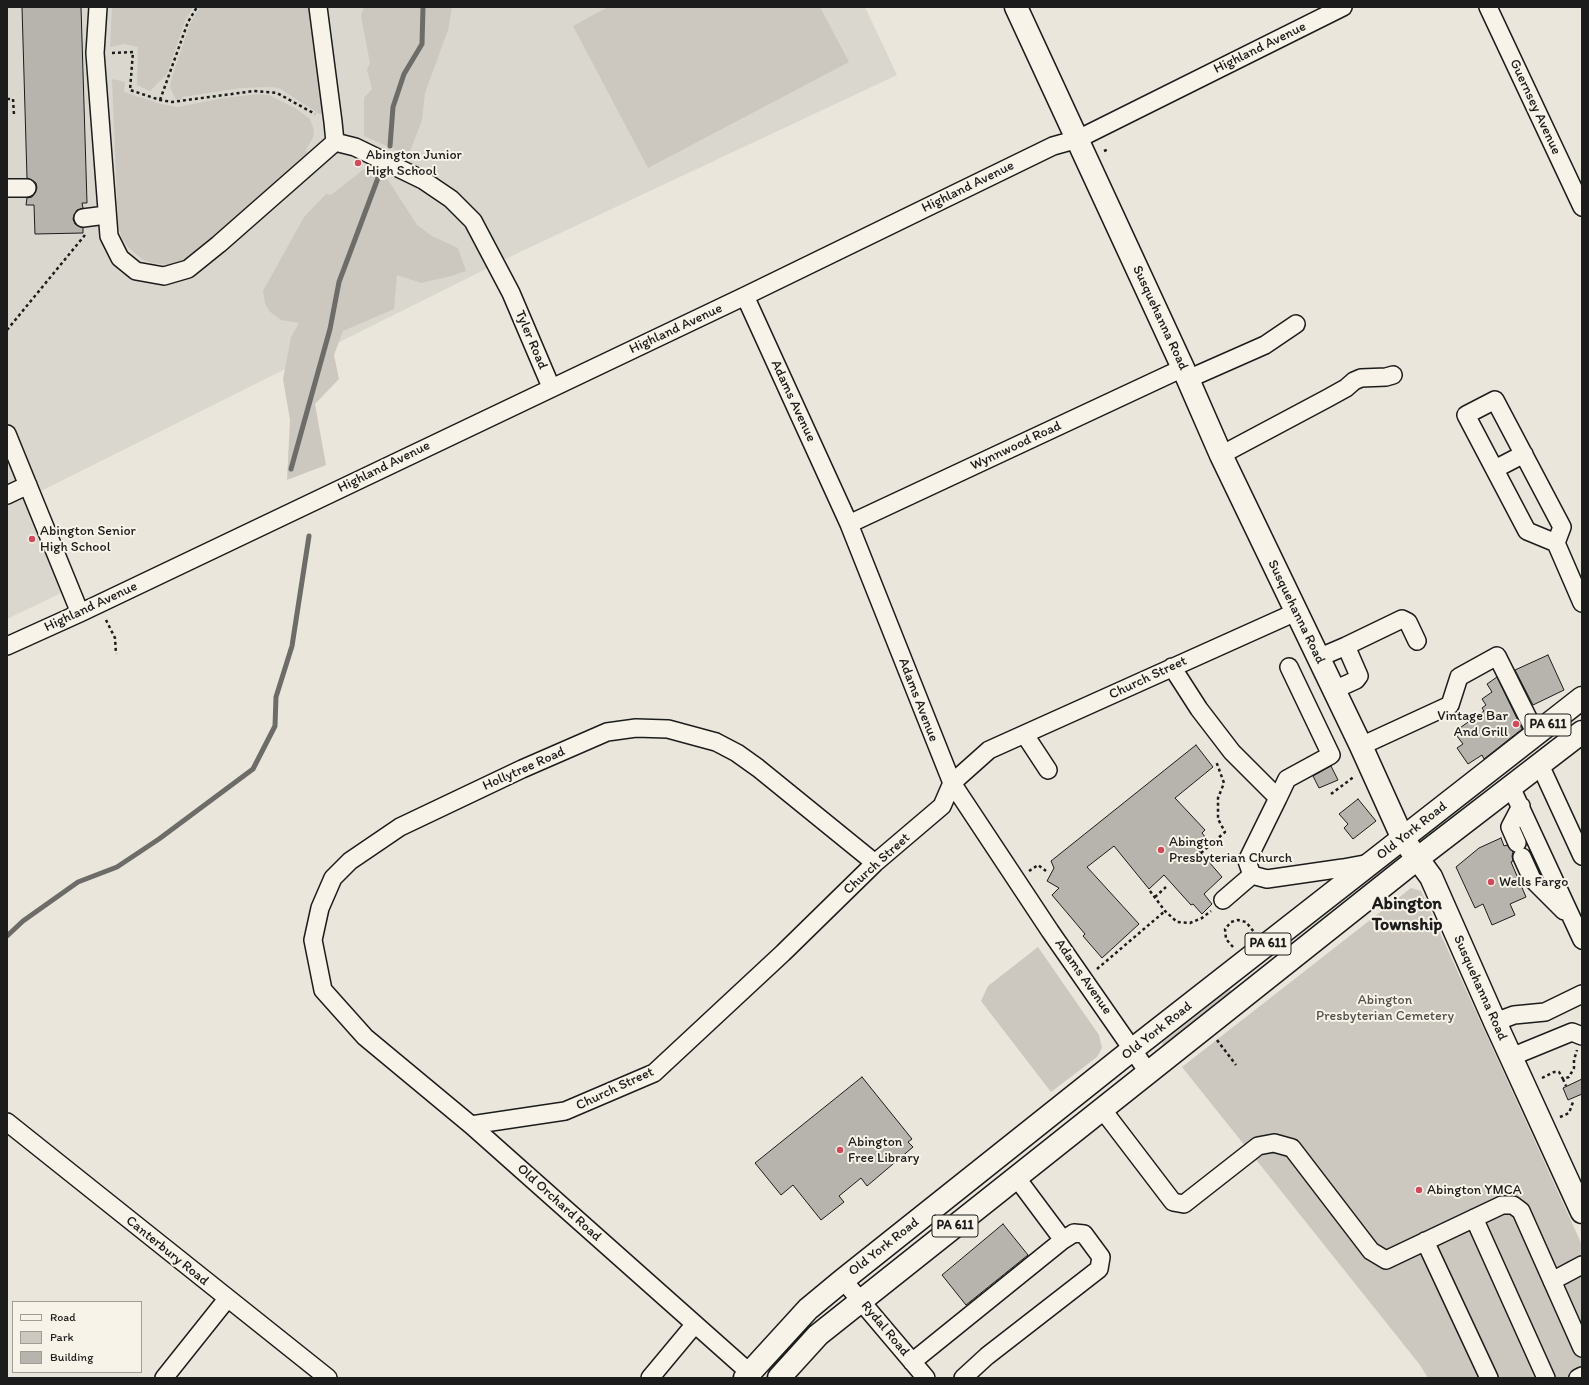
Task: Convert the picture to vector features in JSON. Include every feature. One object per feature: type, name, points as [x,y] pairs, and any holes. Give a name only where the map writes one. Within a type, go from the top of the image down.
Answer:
[{"type":"main road","name":"Susquehanna Road","points":[[1016,7],[1078,139],[1221,455],[1361,746],[1403,839],[1431,877],[1495,1022],[1582,1212]]},
{"type":"main road","name":"Old York Road","points":[[747,1376],[808,1309],[843,1280],[1133,1049],[1582,698]]},
{"type":"main road","name":"Old York Road","points":[[779,1378],[818,1335],[1417,859],[1582,732]]},
{"type":"street","points":[[98,7],[95,53],[106,216],[109,236],[120,258],[136,271],[164,276],[188,270],[335,142],[318,7]]},
{"type":"street","name":"Highland Avenue","points":[[7,646],[80,613],[551,387],[745,296],[1053,146],[1078,139],[1343,7]]},
{"type":"street","name":"Guernsey Avenue","points":[[1488,7],[1582,208]]},
{"type":"street","name":"Tyler Road","points":[[335,142],[355,148],[423,180],[451,199],[473,221],[511,293],[551,387]]},
{"type":"street","points":[[7,188],[27,188]]},
{"type":"street","points":[[87,225],[106,216]]},
{"type":"street","name":"Adams Avenue","points":[[745,296],[849,524],[952,783],[1050,931],[1148,1072]]},
{"type":"street","name":"Wynnwood Road","points":[[849,524],[1185,374],[1265,345],[1296,324]]},
{"type":"street","points":[[1221,455],[1346,388],[1354,381],[1361,378],[1386,378],[1393,376]]},
{"type":"street","points":[[1556,543],[1562,527],[1495,400],[1466,415],[1528,531],[1556,543],[1582,602]]},
{"type":"street","points":[[7,434],[80,613]]},
{"type":"street","points":[[1495,469],[1524,454]]},
{"type":"street","points":[[7,495],[28,485]]},
{"type":"street","name":"Church Street","points":[[471,1125],[565,1111],[654,1073],[783,953],[875,863],[942,806],[952,783],[989,750],[1296,612]]},
{"type":"street","points":[[1318,658],[1402,619],[1408,622],[1416,641]]},
{"type":"street","points":[[1334,690],[1356,680],[1359,676],[1346,646]]},
{"type":"street","points":[[1361,746],[1450,704],[1459,676],[1497,656],[1536,734]]},
{"type":"street","points":[[1172,667],[1199,709],[1232,752],[1278,798]]},
{"type":"street","points":[[1252,875],[1247,861],[1286,779],[1332,755],[1289,667]]},
{"type":"street","name":"Hollytree Road","points":[[365,1037],[323,990],[313,940],[320,908],[333,878],[350,861],[400,827],[522,768],[607,732],[636,728],[668,729],[716,742],[737,753],[758,768],[875,863]]},
{"type":"street","points":[[1025,735],[1048,770]]},
{"type":"street","points":[[1540,765],[1582,856]]},
{"type":"street","points":[[1511,787],[1582,940]]},
{"type":"street","points":[[1521,806],[1510,827],[1532,879],[1573,920]]},
{"type":"street","points":[[1252,875],[1266,879],[1372,863]]},
{"type":"street","points":[[1223,900],[1252,875]]},
{"type":"street","points":[[1495,1022],[1514,1015],[1545,1012],[1582,994]]},
{"type":"street","points":[[1511,1057],[1572,1032],[1581,1040]]},
{"type":"street","name":"Old Orchard Road","points":[[365,1037],[471,1125],[695,1324],[747,1376]]},
{"type":"street","points":[[1102,1109],[1173,1202],[1184,1204],[1258,1146],[1274,1143],[1292,1148],[1371,1251],[1386,1260],[1502,1205],[1513,1205],[1521,1211],[1582,1348]]},
{"type":"street","name":"Canterbury Road","points":[[7,1122],[227,1299],[328,1378]]},
{"type":"street","points":[[1016,1177],[1063,1240]]},
{"type":"street","points":[[1474,1218],[1546,1378]]},
{"type":"street","points":[[912,1362],[1063,1240],[1074,1233],[1084,1234],[1101,1257],[1099,1269],[987,1356],[963,1378]]},
{"type":"street","points":[[1425,1241],[1489,1378]]},
{"type":"street","points":[[1552,1281],[1582,1265]]},
{"type":"street","name":"Rydal Road","points":[[843,1280],[926,1378]]},
{"type":"street","points":[[164,1378],[227,1299]]},
{"type":"street","points":[[650,1378],[695,1324]]},
{"type":"street","points":[[1578,1378],[1582,1376]]},
{"type":"path","points":[[160,100],[188,22],[197,7]]},
{"type":"path","points":[[110,53],[133,52],[130,90],[160,100],[172,102],[261,91],[277,93],[316,115]]},
{"type":"path","points":[[7,99],[13,99],[14,115]]},
{"type":"path","points":[[1104,151],[1109,149]]},
{"type":"path","points":[[7,330],[83,236],[87,225]]},
{"type":"path","points":[[106,620],[115,638],[116,654]]},
{"type":"path","points":[[1331,794],[1355,775]]},
{"type":"path","points":[[1201,853],[1225,832],[1218,819],[1218,798],[1224,783]]},
{"type":"path","points":[[1027,872],[1038,865],[1046,871]]},
{"type":"path","points":[[1155,897],[1166,887]]},
{"type":"path","points":[[1150,890],[1165,911],[1177,922],[1190,923],[1202,918],[1223,900]]},
{"type":"path","points":[[1094,972],[1165,911]]},
{"type":"path","points":[[1237,951],[1226,939],[1225,929],[1230,922],[1238,920],[1246,922],[1257,936]]},
{"type":"path","points":[[1562,1079],[1569,1077],[1574,1068],[1575,1053],[1581,1040]]},
{"type":"path","points":[[1217,1041],[1236,1065]]},
{"type":"path","points":[[1542,1078],[1554,1072],[1559,1072],[1566,1086]]},
{"type":"path","points":[[1560,1117],[1569,1113],[1574,1102]]},
{"type":"shaded area","name":"Abington Junior High School","points":[[7,7],[865,7],[897,75],[520,252],[37,493],[78,585],[7,619]]},
{"type":"green space","points":[[112,7],[193,7],[185,21],[167,74],[150,91],[137,85],[138,47],[125,44],[110,47]]},
{"type":"green space","points":[[200,7],[310,7],[324,114],[319,114],[279,88],[271,87],[241,88],[182,97],[182,99],[176,100],[170,87],[172,77],[190,24]]},
{"type":"green space","points":[[364,7],[452,7],[448,30],[425,93],[422,120],[409,154],[403,153],[364,136],[364,98],[372,89],[367,69],[370,63],[361,16]]},
{"type":"green space","points":[[608,7],[820,7],[849,62],[648,168],[573,26]]},
{"type":"green space","points":[[112,79],[125,82],[124,92],[161,104],[178,107],[223,98],[259,94],[269,95],[295,108],[310,119],[314,130],[313,137],[306,150],[307,153],[194,254],[178,262],[166,265],[153,263],[143,260],[128,247],[122,238],[118,226]]},
{"type":"green space","points":[[364,169],[388,180],[417,225],[432,236],[458,248],[466,271],[421,283],[397,275],[394,309],[343,331],[334,355],[339,379],[315,404],[326,465],[287,480],[290,420],[283,379],[291,337],[299,323],[281,320],[269,311],[265,303],[263,291],[304,217],[326,194],[331,195]]},
{"type":"green space","name":"Abington YMCA","points":[[1411,888],[1421,891],[1582,1245],[1582,1378],[1428,1378],[1420,1365],[1182,1067]]},
{"type":"green space","points":[[1038,947],[1099,1035],[1102,1048],[1097,1057],[1051,1092],[981,1001],[988,986]]},
{"type":"green space","points":[[1230,989],[1232,992],[1222,1003],[1164,1046],[1162,1043]]},
{"type":"building","points":[[22,7],[81,7],[87,203],[82,203],[83,208],[77,210],[73,219],[75,224],[83,228],[83,233],[35,234],[34,205],[26,205],[27,198],[32,197],[37,188],[36,183],[27,178]]},
{"type":"building","points":[[1548,655],[1564,690],[1533,705],[1515,670]]},
{"type":"building","points":[[1497,677],[1522,729],[1484,759],[1482,755],[1468,764],[1457,748],[1463,744],[1454,732],[1484,711],[1482,708],[1486,705],[1482,699],[1492,692],[1487,684]]},
{"type":"building","name":"Abington Presbyterian Church","points":[[1196,745],[1213,767],[1175,798],[1205,830],[1202,833],[1206,838],[1196,847],[1222,877],[1204,894],[1212,904],[1202,914],[1193,904],[1191,905],[1164,875],[1149,889],[1114,846],[1087,867],[1139,924],[1102,958],[1083,936],[1085,934],[1052,895],[1059,888],[1047,881],[1054,868],[1051,861]]},
{"type":"building","points":[[1331,766],[1338,780],[1319,788],[1313,776]]},
{"type":"building","points":[[1358,799],[1376,821],[1353,839],[1344,828],[1348,824],[1339,814]]},
{"type":"building","name":"Wells Fargo","points":[[1501,838],[1504,846],[1507,845],[1513,852],[1513,861],[1511,862],[1526,897],[1510,904],[1515,915],[1492,925],[1483,904],[1475,908],[1456,867],[1479,848]]},
{"type":"building","name":"Abington Free Library","points":[[862,1077],[912,1139],[908,1142],[913,1147],[867,1186],[861,1178],[839,1196],[844,1202],[821,1220],[793,1185],[781,1195],[755,1163]]},
{"type":"building","points":[[1582,1079],[1582,1094],[1568,1100],[1563,1088]]},
{"type":"building","points":[[1003,1224],[1028,1255],[966,1305],[942,1275]]},
{"type":"waterway","points":[[390,146],[393,107],[404,74],[422,44],[423,7]]},
{"type":"waterway","points":[[291,469],[330,329],[339,282],[378,178]]},
{"type":"waterway","points":[[7,936],[23,921],[78,882],[117,867],[159,839],[253,769],[275,726],[276,697],[292,646],[309,536]]},
{"type":"place","name":"Abington Junior High School","points":[[358,163]]},
{"type":"place","name":"Abington Senior High School","points":[[32,539]]},
{"type":"place","name":"Vintage Bar And Grill","points":[[1516,724]]},
{"type":"place","name":"Abington Presbyterian Church","points":[[1161,850]]},
{"type":"place","name":"Wells Fargo","points":[[1491,882]]},
{"type":"place","name":"Abington Free Library","points":[[840,1150]]},
{"type":"place","name":"Abington YMCA","points":[[1419,1190]]},
{"type":"district","name":"Abington Township","points":[[1407,914]]},
{"type":"park label","name":"Abington Presbyterian Cemetery","points":[[1385,1008]]}]
